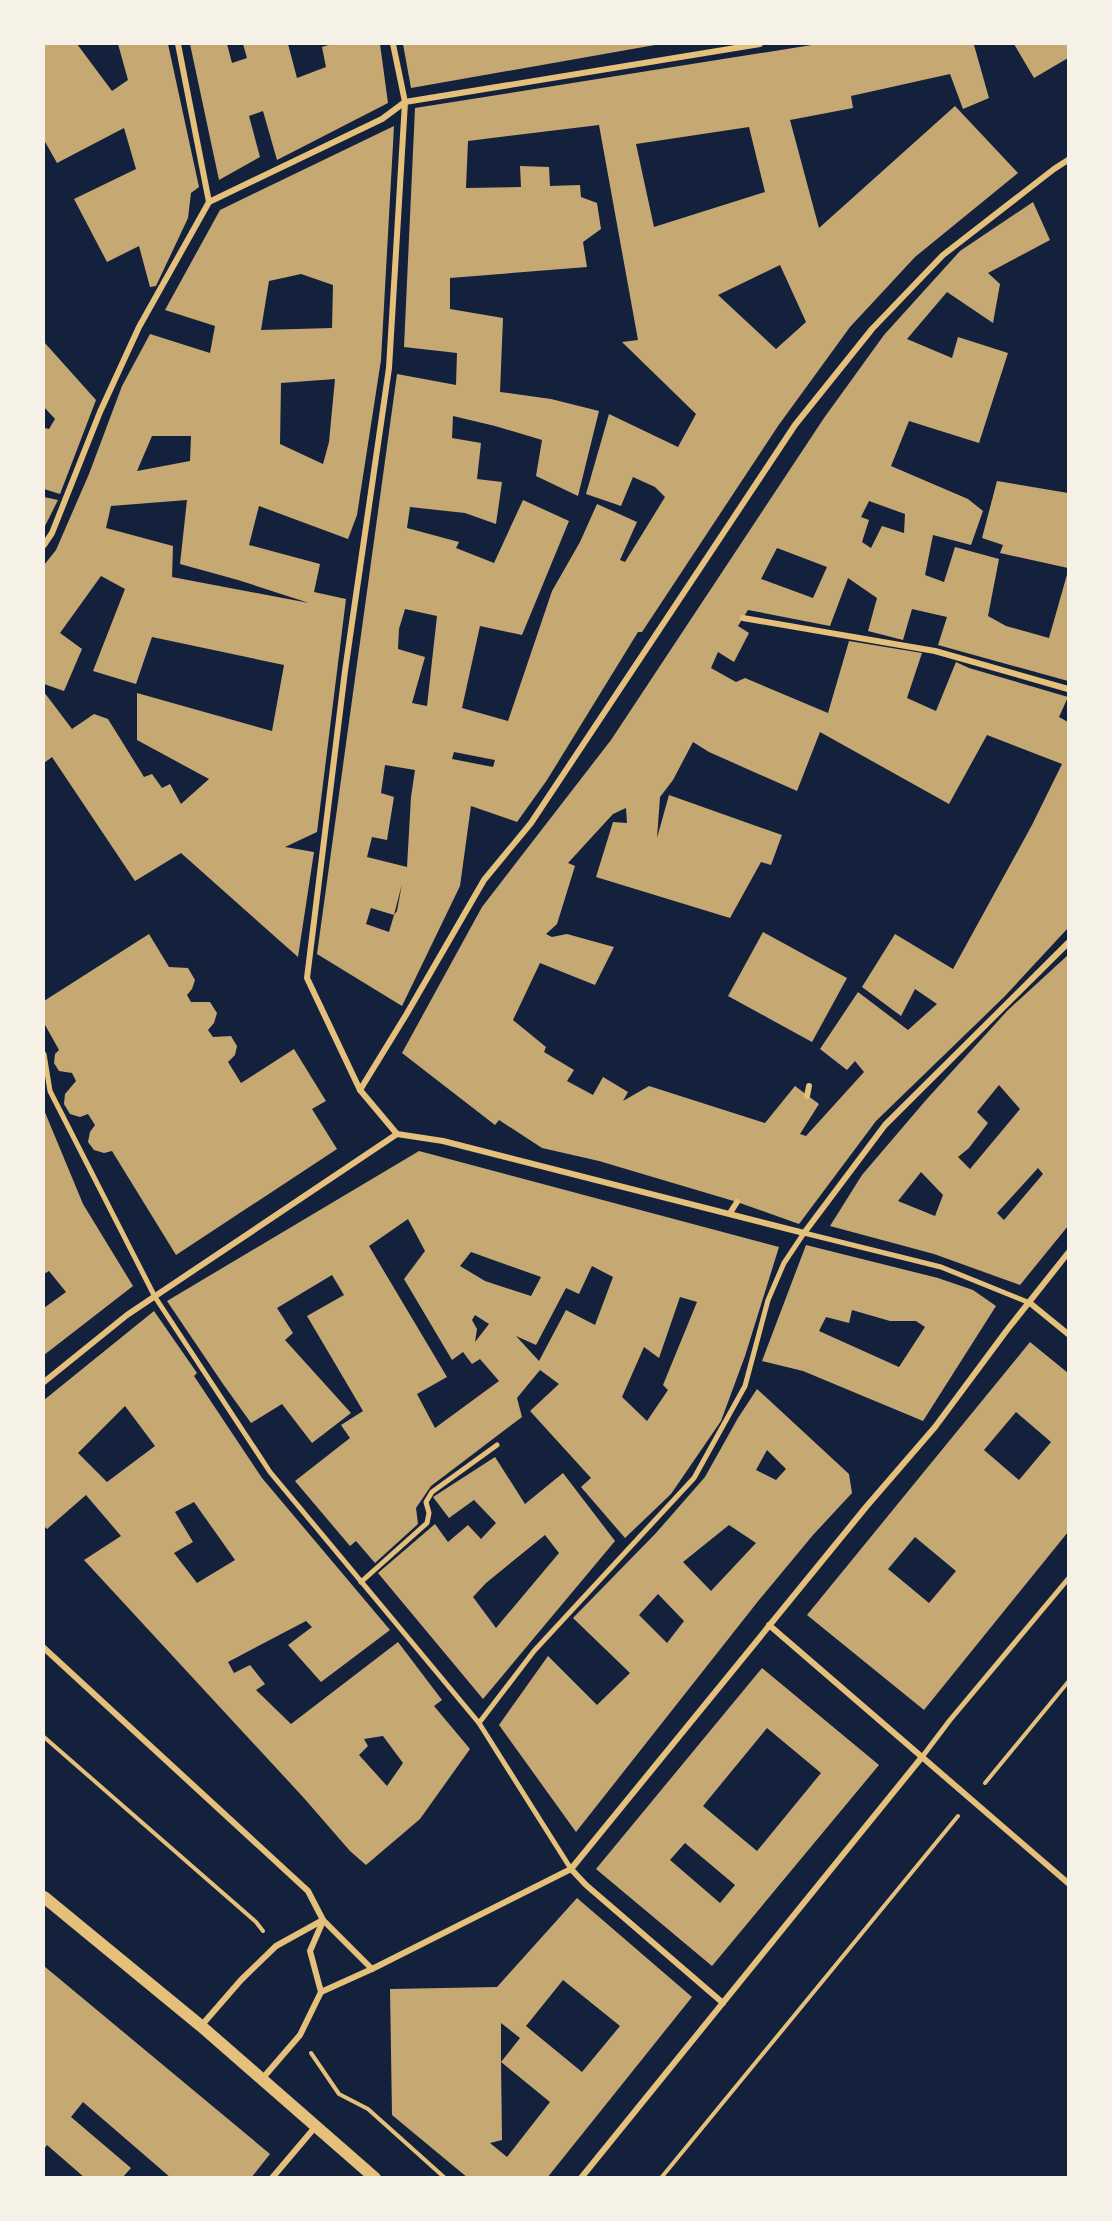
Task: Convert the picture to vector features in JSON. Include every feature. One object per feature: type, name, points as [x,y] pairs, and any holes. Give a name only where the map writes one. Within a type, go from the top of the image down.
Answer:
[{"type":"main road","points":[[44,1897],[201,2026],[375,2178]]},
{"type":"street","points":[[178,44],[209,202]]},
{"type":"street","points":[[393,44],[405,102],[388,368],[345,671],[307,978],[360,1090],[397,1134],[443,1141],[941,1267],[1030,1303],[1068,1334]]},
{"type":"street","points":[[44,545],[52,533],[100,412],[139,327],[209,202],[382,119],[405,102],[760,44]]},
{"type":"street","points":[[360,1090],[484,880],[531,823],[795,425],[872,329],[943,255],[1068,160]]},
{"type":"street","points":[[743,618],[935,651],[1068,689]]},
{"type":"street","points":[[479,1723],[534,1651],[694,1478],[745,1386],[768,1300],[784,1263],[885,1125],[1068,943]]},
{"type":"street","points":[[44,1054],[50,1091],[155,1297],[270,1472],[479,1723],[572,1869],[586,1885],[723,2002]]},
{"type":"street","points":[[807,1096],[809,1086]]},
{"type":"street","points":[[44,1382],[127,1315],[397,1134]]},
{"type":"street","points":[[730,1213],[736,1202]]},
{"type":"street","points":[[262,2080],[300,2035],[321,1992],[572,1869],[866,1507],[935,1427],[1068,1253]]},
{"type":"street","points":[[362,1582],[427,1523],[429,1513],[426,1502],[432,1492],[496,1444]]},
{"type":"street","points":[[581,2178],[950,1720],[1068,1579]]},
{"type":"street","points":[[770,1625],[1068,1883]]},
{"type":"street","points":[[44,1648],[308,1891],[323,1920],[372,1969]]},
{"type":"street","points":[[201,2026],[241,1980],[276,1946],[323,1920]]},
{"type":"street","points":[[321,1992],[310,1952],[323,1920]]},
{"type":"street","points":[[272,2178],[316,2126]]},
{"type":"path","points":[[661,2178],[1068,1682]]},
{"type":"path","points":[[44,1737],[256,1922],[276,1946]]},
{"type":"path","points":[[310,2013],[309,2050],[339,2094],[368,2109],[445,2178]]},
{"type":"building","points":[[44,44],[77,44],[112,91],[128,80],[118,44],[168,44],[199,187],[191,193],[188,218],[156,286],[150,287],[139,246],[107,262],[74,199],[136,169],[124,128],[57,163],[44,140]]},
{"type":"building","points":[[190,44],[227,44],[232,63],[247,58],[243,44],[288,44],[297,78],[326,67],[322,47],[332,44],[380,44],[388,103],[277,160],[263,111],[249,116],[260,157],[219,180]]},
{"type":"building","points":[[403,44],[655,44],[655,45],[411,88]]},
{"type":"building","points":[[818,44],[978,44],[974,45],[989,98],[963,109],[950,74],[851,96],[853,108],[790,120],[819,228],[955,106],[1018,173],[915,257],[850,327],[778,426],[642,632],[638,632],[547,780],[517,822],[471,806],[460,886],[402,1006],[317,954],[397,374],[456,385],[457,353],[404,347],[415,108]],"holes":[[[599,125],[638,340],[622,342],[696,414],[678,447],[609,414],[586,494],[621,506],[633,477],[655,487],[665,497],[625,562],[620,560],[637,522],[597,504],[580,542],[552,591],[508,721],[462,708],[480,626],[522,635],[569,521],[523,500],[494,563],[456,548],[459,542],[407,528],[410,507],[465,513],[496,524],[502,482],[477,479],[481,443],[452,438],[453,416],[542,440],[536,476],[578,496],[599,411],[551,399],[500,392],[503,318],[450,309],[450,278],[587,267],[583,242],[601,229],[597,203],[581,197],[580,185],[550,186],[549,167],[520,166],[521,187],[466,188],[468,141]],[[749,127],[765,192],[654,227],[636,144]],[[780,265],[806,322],[776,349],[718,295]],[[405,609],[437,616],[427,706],[412,703],[425,657],[398,649],[399,629]],[[454,752],[495,760],[493,767],[452,759]],[[385,765],[415,770],[407,867],[367,857],[372,837],[387,840],[394,797],[381,793]],[[402,884],[397,911],[394,915]],[[371,908],[394,915],[389,932],[366,924]]]},
{"type":"building","points":[[1014,44],[1068,44],[1068,58],[1034,78]]},
{"type":"building","points":[[394,126],[381,360],[357,515],[348,539],[259,506],[249,545],[320,564],[314,592],[346,599],[317,832],[285,847],[314,852],[298,957],[181,853],[135,881],[52,757],[44,763],[44,692],[72,729],[94,714],[108,719],[144,777],[152,774],[162,788],[170,784],[181,804],[209,779],[137,740],[137,693],[272,731],[284,665],[152,637],[136,684],[93,671],[125,589],[101,576],[60,633],[82,649],[64,691],[44,684],[44,565],[56,550],[89,474],[122,386],[150,334],[210,353],[215,326],[165,310],[220,210]],"holes":[[[301,274],[333,285],[332,328],[261,330],[269,281]],[[335,379],[329,442],[323,464],[280,444],[281,383]],[[152,436],[191,436],[190,461],[137,471]],[[187,500],[180,564],[309,603],[172,577],[173,546],[106,528],[111,506]]]},
{"type":"building","points":[[1033,202],[1050,240],[988,273],[1000,284],[993,323],[947,292],[907,339],[952,358],[958,337],[1008,353],[979,443],[909,421],[891,466],[968,499],[983,511],[971,545],[933,535],[925,575],[944,582],[955,547],[999,559],[988,616],[1006,626],[1049,638],[1068,571],[1068,681],[938,645],[947,617],[912,609],[903,640],[868,631],[877,598],[848,578],[830,626],[748,610],[738,626],[749,633],[734,662],[718,652],[711,668],[736,682],[745,678],[828,713],[849,641],[922,653],[907,698],[936,711],[956,662],[969,668],[1068,697],[1059,717],[1068,722],[1068,928],[1004,997],[876,1121],[799,1224],[737,1202],[599,1161],[542,1148],[499,1120],[495,1125],[402,1053],[482,907],[611,740],[824,418],[884,335],[960,251]],"holes":[[[869,501],[905,514],[904,533],[882,526],[871,548],[862,542],[869,520],[861,517]],[[777,548],[827,567],[813,598],[761,579]],[[820,732],[949,804],[987,735],[1062,764],[1032,825],[953,969],[895,934],[862,987],[901,1016],[915,989],[937,1004],[908,1030],[858,992],[820,1049],[847,1070],[855,1061],[864,1072],[806,1136],[800,1134],[819,1104],[795,1086],[765,1123],[649,1086],[623,1101],[628,1092],[603,1077],[593,1095],[567,1081],[574,1070],[544,1052],[546,1047],[513,1020],[540,963],[595,985],[614,947],[567,934],[552,937],[546,934],[557,924],[575,866],[568,863],[613,814],[626,808],[627,823],[613,822],[596,877],[730,918],[761,862],[771,865],[782,835],[669,795],[657,838],[660,797],[673,780],[693,742],[709,752],[797,791]]]},
{"type":"building","points":[[44,342],[96,400],[60,494],[44,489],[44,428],[49,429],[55,419],[44,407]]},
{"type":"building","points":[[997,481],[1068,493],[1068,568],[1000,553],[1003,545],[982,538]]},
{"type":"building","points":[[44,497],[58,500],[44,528]]},
{"type":"building","points":[[763,932],[847,978],[812,1042],[728,996]]},
{"type":"building","points":[[149,934],[169,967],[188,968],[195,980],[187,995],[191,1002],[210,1002],[217,1013],[214,1023],[208,1030],[213,1037],[231,1036],[237,1046],[235,1055],[228,1062],[241,1083],[294,1049],[326,1101],[312,1109],[337,1149],[176,1255],[112,1151],[104,1153],[94,1150],[88,1142],[90,1132],[95,1125],[88,1114],[80,1117],[70,1114],[64,1104],[65,1094],[76,1081],[72,1073],[59,1071],[54,1063],[55,1054],[59,1050],[44,1023],[44,1001]]},
{"type":"building","points":[[1068,955],[1068,1226],[1020,1285],[934,1254],[830,1226],[862,1175],[1008,1010]],"holes":[[[999,1085],[1020,1109],[970,1169],[958,1157],[969,1148],[988,1123],[977,1112]],[[1038,1168],[1043,1174],[1004,1220],[997,1213]],[[921,1172],[943,1195],[935,1216],[898,1201]]]},
{"type":"building","points":[[44,1110],[83,1204],[133,1286],[44,1355],[44,1308],[66,1292],[49,1271],[44,1274]]},
{"type":"building","points":[[419,1151],[779,1247],[745,1356],[721,1421],[671,1494],[625,1538],[581,1487],[591,1478],[530,1411],[559,1384],[540,1370],[517,1398],[522,1417],[431,1486],[416,1508],[418,1524],[375,1563],[356,1541],[350,1546],[295,1481],[350,1438],[341,1425],[363,1411],[307,1316],[344,1295],[332,1275],[277,1308],[293,1333],[285,1340],[351,1413],[312,1443],[282,1404],[251,1423],[167,1301]],"holes":[[[408,1219],[425,1251],[404,1279],[452,1360],[463,1352],[472,1364],[480,1359],[499,1381],[435,1428],[417,1394],[447,1377],[369,1246]],[[471,1252],[541,1277],[531,1296],[485,1281],[460,1266]],[[592,1266],[613,1277],[595,1325],[566,1310],[539,1361],[516,1336],[536,1345],[566,1288],[579,1294]],[[680,1297],[697,1302],[663,1385],[668,1390],[647,1421],[622,1397],[644,1347],[659,1358]],[[475,1315],[489,1324],[475,1342],[477,1329],[472,1320]]]},
{"type":"building","points":[[806,1245],[938,1278],[973,1290],[996,1306],[923,1421],[803,1371],[762,1361]],"holes":[[[852,1310],[890,1321],[916,1321],[925,1327],[899,1367],[819,1331],[826,1317],[849,1323]]]},
{"type":"building","points":[[154,1311],[197,1373],[194,1376],[262,1478],[390,1630],[321,1682],[288,1645],[312,1627],[306,1621],[228,1662],[234,1673],[250,1665],[265,1684],[256,1690],[291,1724],[398,1642],[442,1700],[434,1706],[470,1749],[420,1819],[366,1865],[350,1851],[84,1560],[121,1536],[86,1495],[47,1529],[44,1526],[44,1400]],"holes":[[[125,1406],[155,1446],[107,1482],[78,1453]],[[194,1502],[235,1560],[197,1583],[174,1553],[193,1542],[175,1512]],[[383,1736],[403,1763],[387,1786],[359,1755],[368,1746],[364,1739]]]},
{"type":"building","points":[[1030,1342],[1068,1373],[1068,1532],[924,1710],[807,1615]],"holes":[[[1016,1412],[1051,1442],[1019,1480],[984,1450]],[[915,1537],[956,1571],[929,1603],[888,1569]]]},
{"type":"building","points":[[757,1389],[849,1474],[852,1493],[813,1535],[759,1600],[576,1832],[499,1725],[548,1656],[597,1705],[630,1673],[573,1618],[656,1533],[705,1477]],"holes":[[[767,1450],[786,1469],[776,1480],[756,1470]],[[729,1525],[756,1543],[711,1591],[683,1562]],[[658,1594],[684,1621],[667,1643],[639,1615]]]},
{"type":"building","points":[[495,1457],[525,1504],[563,1473],[615,1541],[483,1699],[378,1573],[435,1524],[448,1542],[468,1525],[481,1539],[496,1523],[474,1500],[449,1518],[433,1497]],"holes":[[[545,1535],[559,1553],[496,1628],[473,1597],[486,1583]]]},
{"type":"building","points":[[762,1668],[879,1765],[712,1966],[596,1869]],"holes":[[[767,1728],[821,1773],[757,1851],[703,1806]],[[685,1843],[735,1885],[720,1903],[670,1860]]]},
{"type":"building","points":[[577,1898],[692,1997],[547,2178],[468,2178],[392,2115],[390,1989],[497,1987]],"holes":[[[563,1980],[620,2026],[582,2072],[526,2026]],[[501,2023],[520,2038],[501,2062]],[[501,2062],[550,2102],[507,2157],[490,2143],[502,2140]]]},
{"type":"building","points":[[44,1966],[270,2154],[251,2178],[171,2178],[83,2102],[71,2117],[131,2168],[122,2178],[85,2178],[47,2145],[44,2149]]}]
